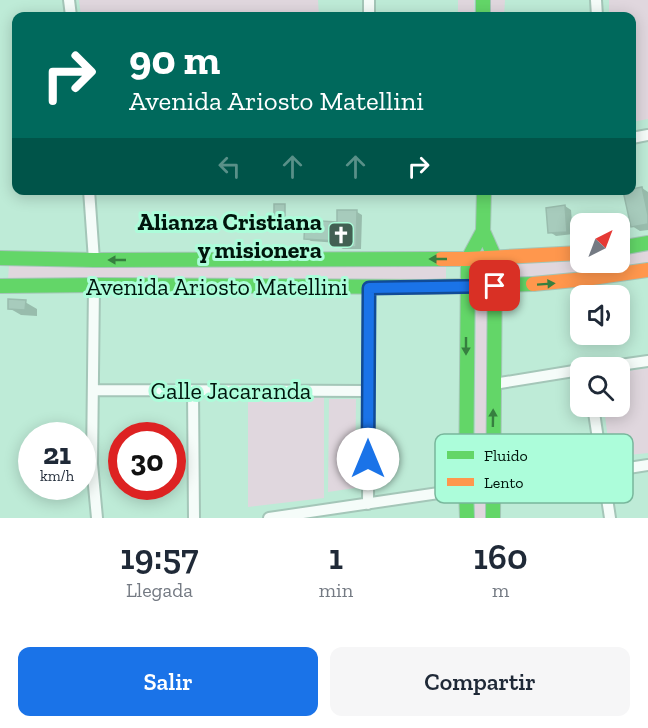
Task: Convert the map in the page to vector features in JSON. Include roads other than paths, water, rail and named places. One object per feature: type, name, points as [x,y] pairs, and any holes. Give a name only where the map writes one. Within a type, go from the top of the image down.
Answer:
[{"type":"main road","points":[[484,195],[483,231],[495,258],[494,434]]},
{"type":"main road","points":[[466,434],[468,259],[483,231]]},
{"type":"main road","points":[[630,246],[648,243]]},
{"type":"main road","name":"Avenida Ariosto Matellini","points":[[0,258],[468,259],[570,254]]},
{"type":"main road","name":"Avenida Ariosto Matellini","points":[[0,286],[467,287],[583,281],[648,270]]},
{"type":"main road","points":[[466,503],[467,518]]},
{"type":"main road","points":[[493,503],[493,518]]},
{"type":"street","points":[[89,195],[94,260]]},
{"type":"street","points":[[94,285],[92,464],[97,518]]},
{"type":"street","points":[[368,504],[369,288]]},
{"type":"street","points":[[630,363],[648,360]]},
{"type":"street","points":[[494,384],[570,372]]},
{"type":"street","name":"Calle Jacaranda","points":[[93,390],[368,391]]},
{"type":"street","points":[[193,391],[194,518]]},
{"type":"street","points":[[595,417],[597,434]]},
{"type":"street","points":[[633,467],[648,465]]},
{"type":"street","points":[[270,518],[435,494]]},
{"type":"street","points":[[608,503],[610,518]]},
{"type":"place","name":"Alianza Cristiana y misionera","points":[[341,235]]}]
